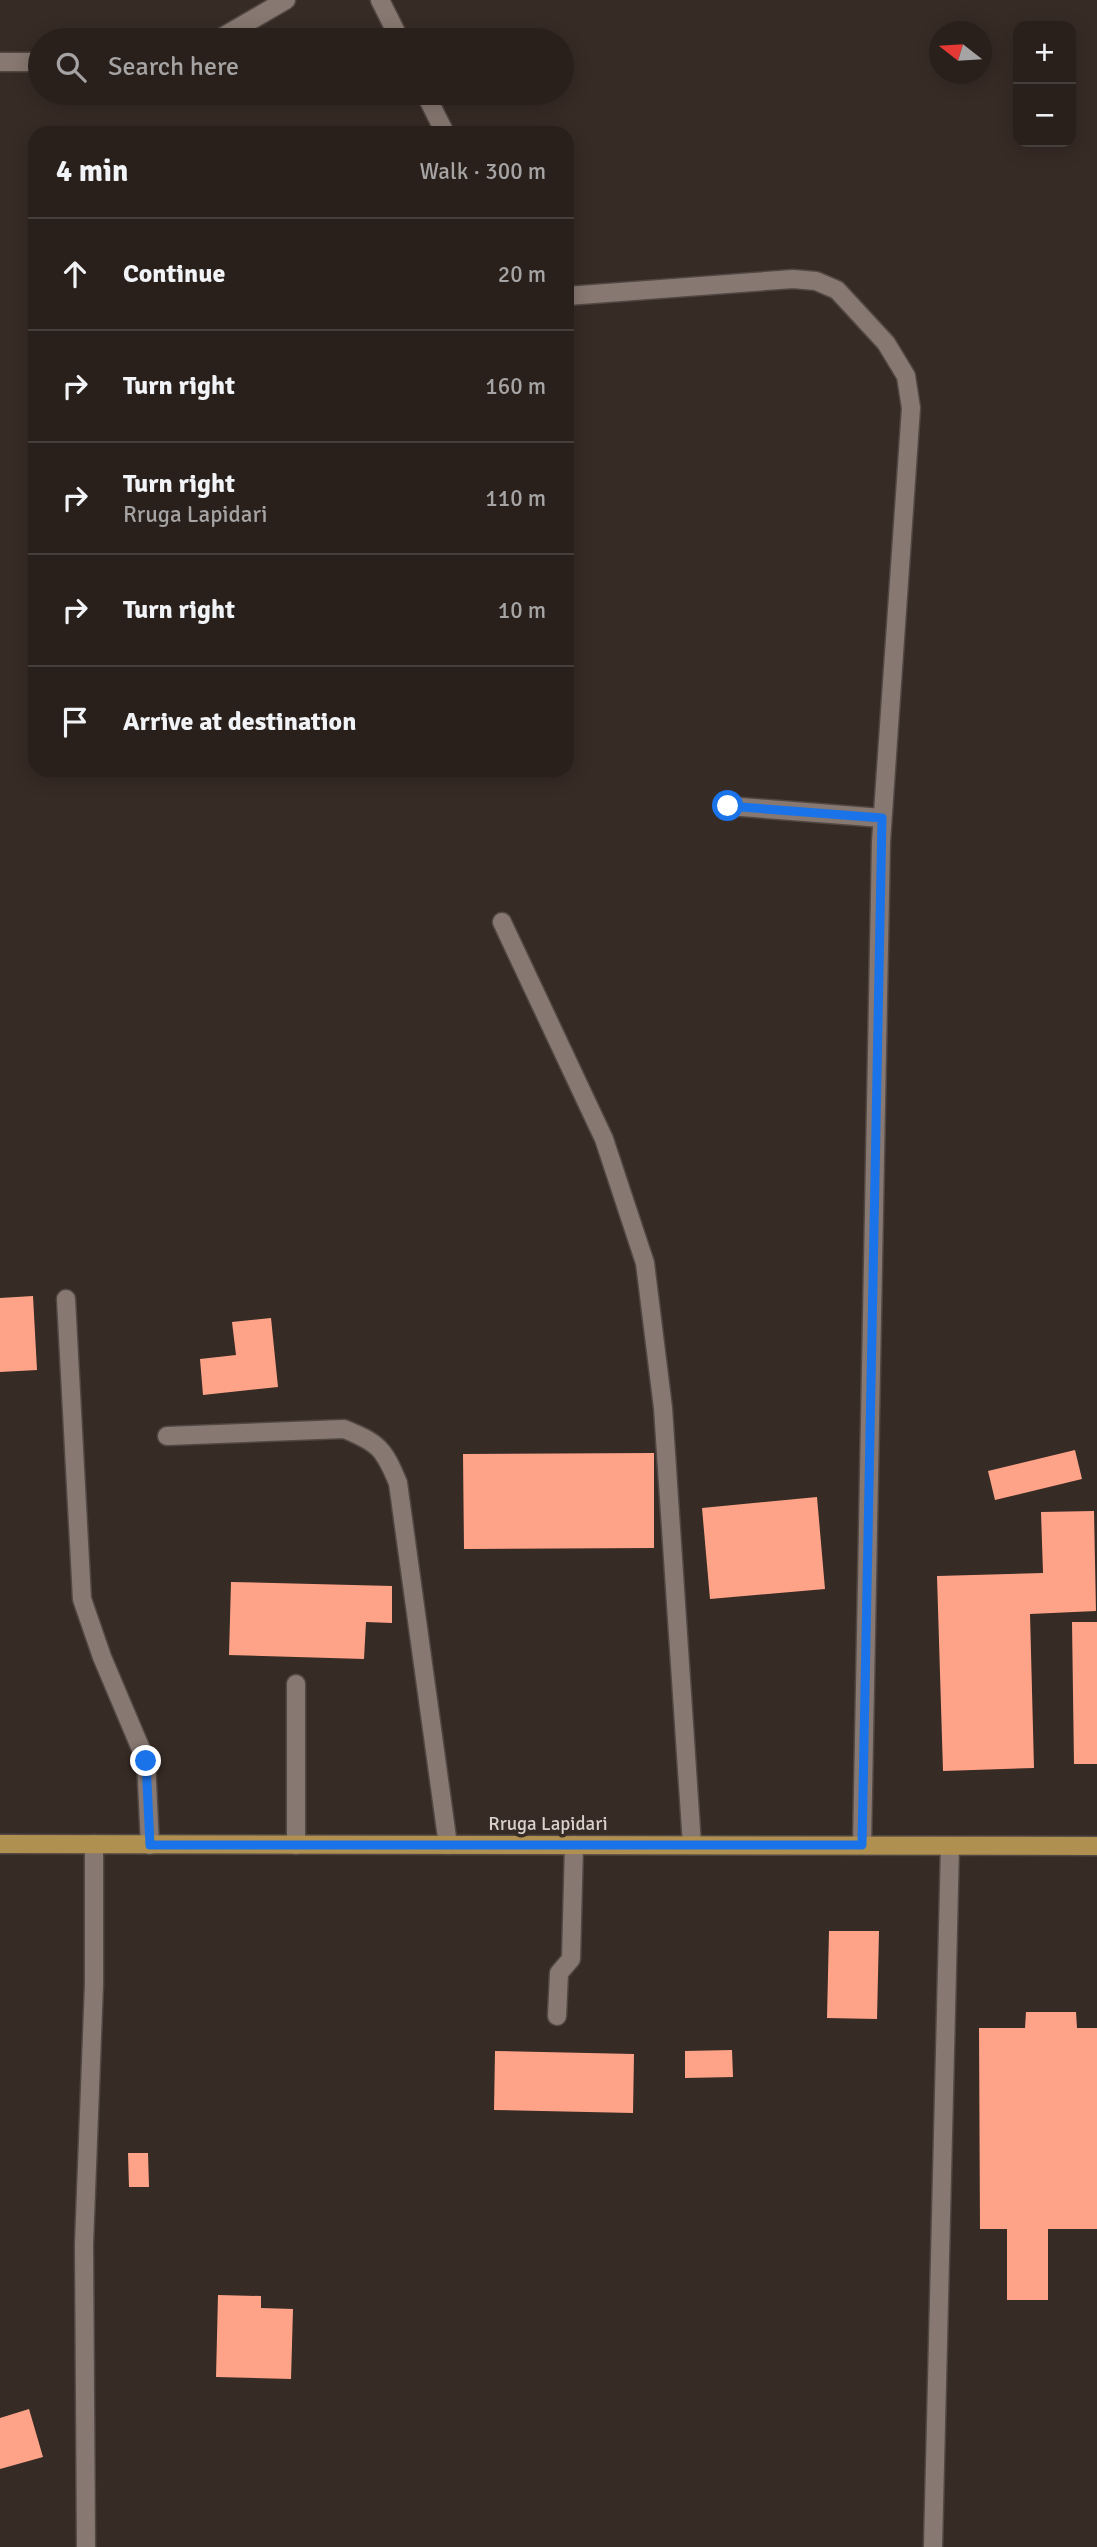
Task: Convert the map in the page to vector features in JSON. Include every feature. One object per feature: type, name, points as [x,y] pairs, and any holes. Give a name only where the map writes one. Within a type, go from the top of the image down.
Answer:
[{"type":"main road","name":"Rruga Lapidari","points":[[0,1844],[1097,1846]]},
{"type":"street","points":[[237,28],[286,0]]},
{"type":"street","points":[[380,0],[394,28]]},
{"type":"street","points":[[0,62],[28,62]]},
{"type":"street","points":[[431,105],[441,126]]},
{"type":"street","points":[[574,295],[793,279],[816,281],[836,290],[886,343],[906,376],[911,408],[882,818],[862,1845]]},
{"type":"street","points":[[728,806],[882,818]]},
{"type":"street","points":[[502,922],[604,1139],[645,1263],[663,1408],[692,1845]]},
{"type":"street","points":[[66,1299],[82,1599],[102,1657],[146,1761],[150,1845]]},
{"type":"street","points":[[167,1436],[344,1429],[369,1439],[386,1455],[398,1483],[448,1845]]},
{"type":"street","points":[[296,1684],[296,1844]]},
{"type":"street","points":[[86,2547],[84,2244],[94,1984],[94,1844]]},
{"type":"street","points":[[557,2016],[559,1973],[571,1959],[574,1845]]},
{"type":"street","points":[[933,2547],[950,1846]]},
{"type":"building","points":[[33,1296],[37,1370],[0,1372],[0,1298]]},
{"type":"building","points":[[271,1318],[278,1387],[203,1395],[200,1359],[236,1355],[232,1322]]},
{"type":"building","points":[[1075,1450],[1082,1479],[995,1500],[988,1471]]},
{"type":"building","points":[[654,1453],[654,1548],[464,1549],[463,1454]]},
{"type":"building","points":[[817,1497],[825,1589],[710,1599],[702,1508]]},
{"type":"building","points":[[1094,1511],[1096,1611],[1030,1614],[1034,1768],[943,1771],[937,1576],[1043,1573],[1041,1512]]},
{"type":"building","points":[[231,1582],[392,1586],[392,1623],[366,1622],[364,1659],[229,1655]]},
{"type":"building","points":[[1072,1622],[1097,1622],[1097,1764],[1074,1764]]},
{"type":"building","points":[[829,1931],[879,1931],[877,2019],[827,2018]]},
{"type":"building","points":[[1026,2012],[1076,2012],[1077,2028],[1097,2028],[1097,2229],[1048,2229],[1048,2300],[1007,2300],[1007,2229],[980,2229],[979,2028],[1025,2028]]},
{"type":"building","points":[[732,2050],[733,2077],[685,2078],[685,2051]]},
{"type":"building","points":[[495,2051],[634,2054],[633,2113],[494,2110]]},
{"type":"building","points":[[128,2153],[148,2153],[149,2187],[129,2187]]},
{"type":"building","points":[[218,2295],[261,2296],[261,2308],[293,2309],[291,2379],[216,2377]]},
{"type":"building","points":[[29,2409],[43,2457],[0,2469],[0,2418]]},
{"type":"route","points":[[146,1761],[150,1845],[862,1845],[882,818],[728,806]]}]
